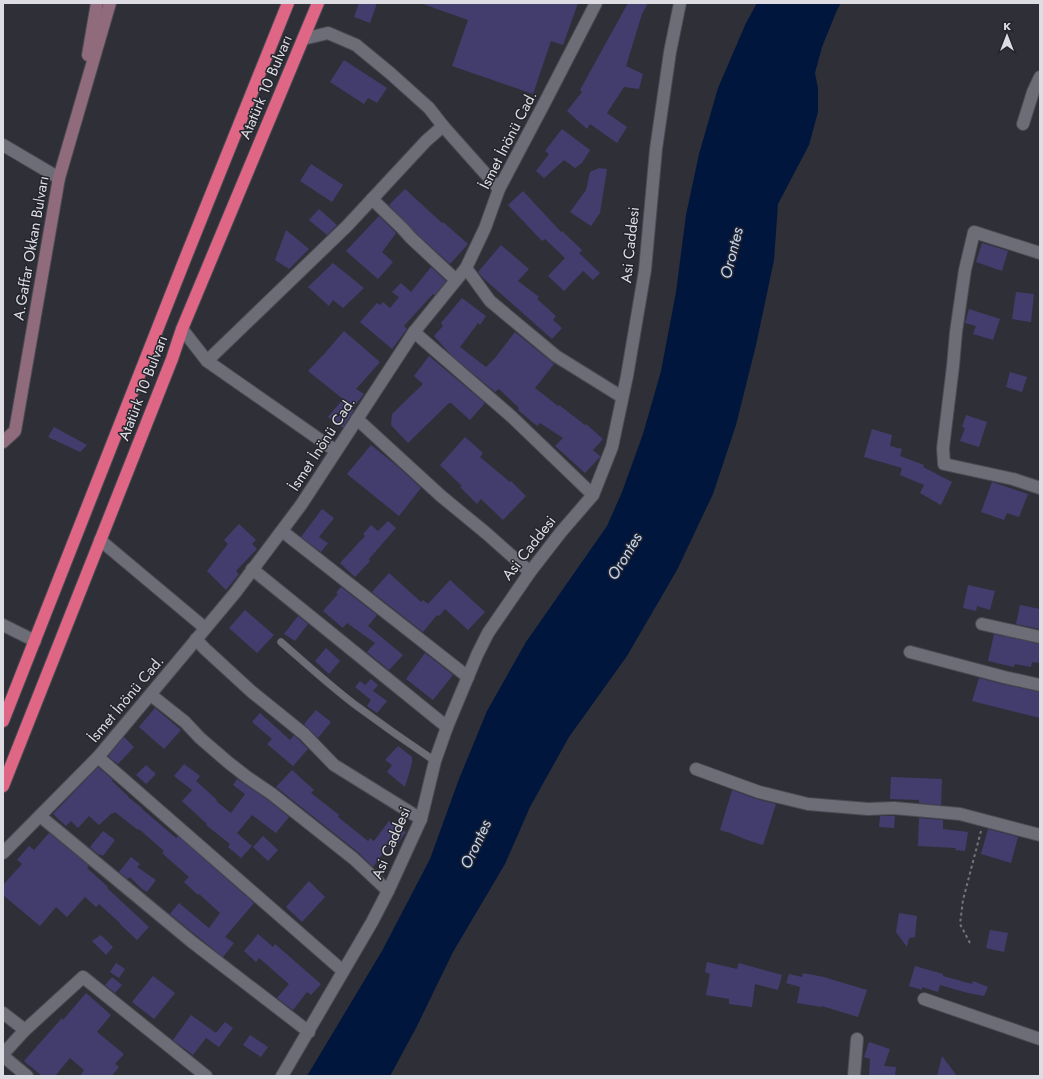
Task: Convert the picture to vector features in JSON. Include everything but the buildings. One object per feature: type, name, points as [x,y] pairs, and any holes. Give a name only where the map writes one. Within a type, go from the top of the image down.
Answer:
[{"type":"highway","name":"Atatürk 10 Bulvarı","points":[[3,721],[288,3]]},
{"type":"highway","name":"Atatürk 10 Bulvarı","points":[[3,786],[169,366],[182,329],[318,3]]},
{"type":"street","points":[[76,119],[97,3]]},
{"type":"street","points":[[76,119],[110,3]]},
{"type":"street","name":"İsmet İnönü Cad.","points":[[3,853],[98,758],[235,593],[301,505],[414,332],[466,268],[485,228],[498,189],[596,3]]},
{"type":"street","name":"Asi Caddesi","points":[[282,1076],[309,1032],[388,891],[421,819],[435,761],[447,727],[488,633],[530,572],[560,532],[593,495],[612,447],[627,376],[645,270],[656,149],[670,52],[680,3]]},
{"type":"street","points":[[303,39],[328,33],[356,45],[429,108],[498,189]]},
{"type":"street","points":[[1023,124],[1033,92],[1040,77]]},
{"type":"street","name":"A.Gaffar Okkan Bulvarı","points":[[15,431],[59,178],[76,119]]},
{"type":"street","points":[[207,361],[342,232],[426,141],[443,126]]},
{"type":"street","points":[[3,145],[59,178]]},
{"type":"street","points":[[372,199],[456,280]]},
{"type":"street","points":[[1040,253],[974,232],[965,270],[956,332],[943,448],[944,464],[1013,479],[1040,488]]},
{"type":"street","points":[[466,268],[490,301],[556,356],[622,398]]},
{"type":"street","points":[[182,329],[207,361],[336,451]]},
{"type":"street","points":[[414,332],[512,416],[593,495]]},
{"type":"street","points":[[357,419],[441,496],[530,572]]},
{"type":"street","points":[[3,433],[15,431]]},
{"type":"street","points":[[3,442],[15,431]]},
{"type":"street","points":[[282,531],[468,676]]},
{"type":"street","points":[[100,540],[205,628]]},
{"type":"street","points":[[252,569],[447,727]]},
{"type":"street","points":[[982,624],[1040,637]]},
{"type":"street","points":[[3,625],[35,641]]},
{"type":"street","points":[[196,639],[252,692],[304,734],[334,765],[421,819]]},
{"type":"street","points":[[910,652],[1040,685]]},
{"type":"street","points":[[151,695],[185,722],[200,738],[229,763],[272,794],[354,859],[388,891]]},
{"type":"street","points":[[98,758],[343,971]]},
{"type":"street","points":[[696,768],[759,792],[808,804],[868,809],[894,808],[960,814],[1040,835]]},
{"type":"street","points":[[40,816],[192,942],[309,1032]]},
{"type":"street","points":[[27,1076],[3,1055],[25,1030],[83,976],[206,1076]]},
{"type":"street","points":[[924,999],[1040,1039]]},
{"type":"street","points":[[3,1013],[25,1030]]},
{"type":"street","points":[[854,1076],[857,1039]]},
{"type":"lane","points":[[281,642],[353,703],[435,761]]},
{"type":"path","points":[[970,943],[960,924],[963,900],[983,820]]},
{"type":"water","name":"Orontes","points":[[757,3],[841,3],[822,47],[815,73],[818,88],[818,112],[809,145],[778,204],[774,260],[756,345],[736,425],[713,494],[677,570],[627,656],[569,737],[530,807],[505,864],[453,952],[416,1028],[390,1076],[307,1076],[382,951],[430,859],[459,779],[487,711],[526,642],[607,526],[622,492],[643,434],[661,371],[676,292],[686,215],[699,154],[718,88],[746,23]]}]
